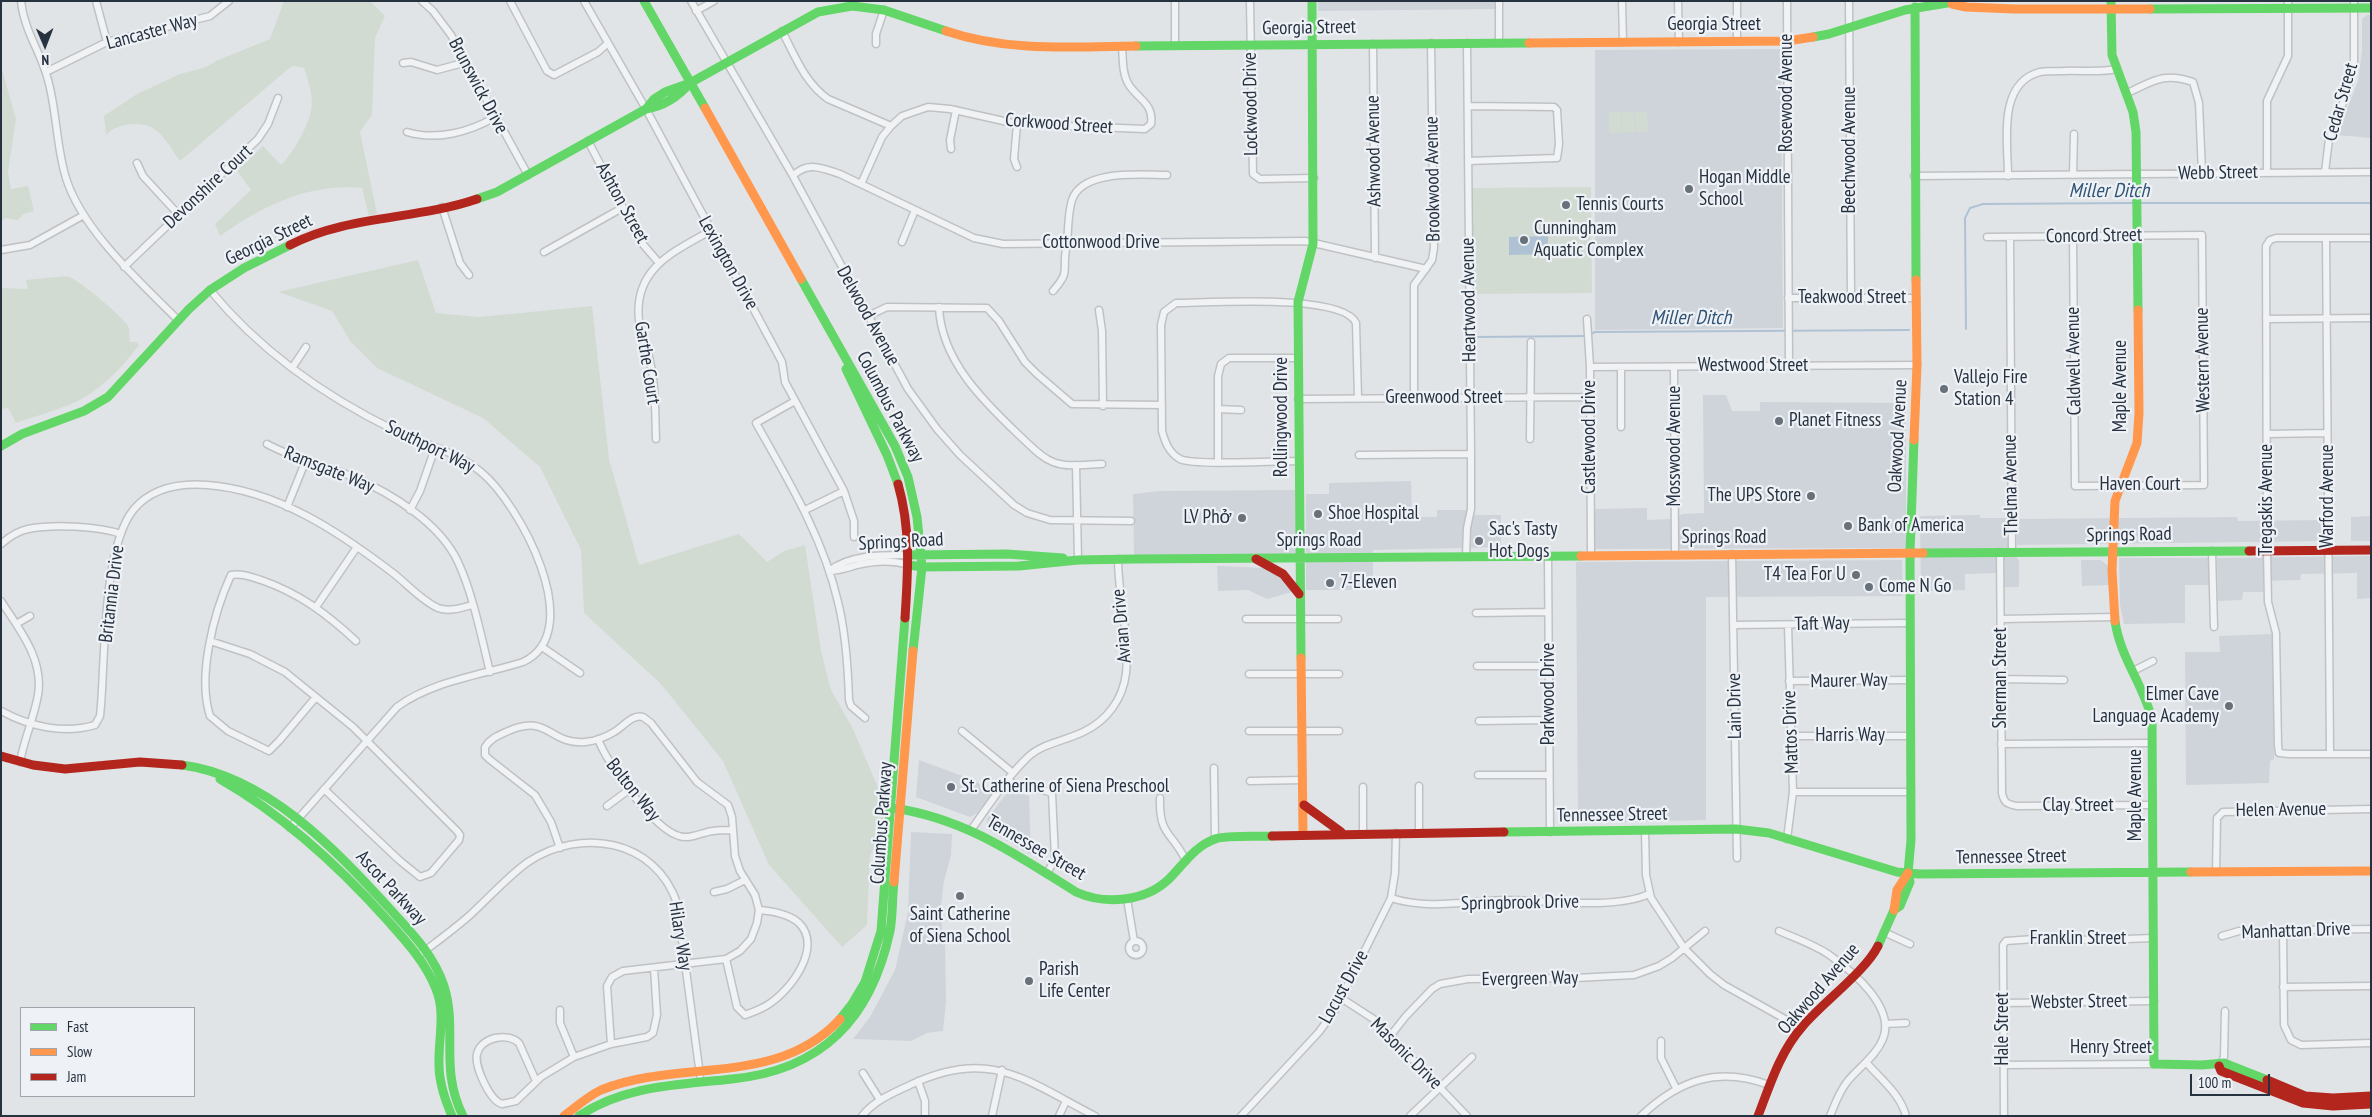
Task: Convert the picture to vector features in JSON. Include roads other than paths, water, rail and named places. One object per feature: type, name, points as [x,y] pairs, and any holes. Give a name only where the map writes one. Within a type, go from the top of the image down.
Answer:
[{"type":"main road","name":"Columbus Parkway","points":[[644,1],[837,342],[898,454],[908,477],[917,517],[922,567],[896,808]]},
{"type":"main road","name":"Rollingwood Drive","points":[[1303,834],[1297,358],[1298,302],[1313,244],[1312,1]]},
{"type":"main road","name":"Georgia Street","points":[[1,446],[22,434],[84,410],[108,397],[178,320],[210,290],[244,268],[306,236],[484,197],[528,175],[646,109],[654,108],[682,93],[690,83],[818,12],[840,4],[884,10],[974,41],[1026,47],[1787,41],[1815,38],[1916,4],[1959,1]]},
{"type":"main road","name":"Georgia Street","points":[[1949,3],[1975,8],[2288,4],[2354,4],[2371,8]]},
{"type":"main road","name":"Oakwood Avenue","points":[[1758,1116],[1777,1066],[1801,1028],[1854,975],[1876,949],[1894,910],[1900,906],[1910,882],[1908,873],[1911,840],[1910,553],[1917,365],[1914,176],[1916,4]]},
{"type":"main road","name":"Maple Avenue","points":[[2111,5],[2111,51],[2116,69],[2135,116],[2137,174],[2138,436],[2132,459],[2115,501],[2115,617],[2119,639],[2150,709],[2154,1064]]},
{"type":"main road","name":"Columbus Parkway","points":[[564,1116],[601,1091],[640,1079],[760,1075],[781,1070],[810,1057],[848,1025],[867,999],[884,959],[890,929],[909,555],[905,516],[898,484],[885,452],[854,390],[837,342]]},
{"type":"main road","name":"Springs Road","points":[[909,564],[922,567],[1019,566],[1078,560],[1299,557],[2371,550]]},
{"type":"main road","name":"Springs Road","points":[[909,555],[1016,555],[1078,560]]},
{"type":"main road","points":[[1253,558],[1283,574],[1299,594]]},
{"type":"main road","name":"Ascot Parkway","points":[[1,756],[20,762],[62,769],[85,769],[136,762],[156,762],[206,769],[227,776],[260,794],[348,878],[439,972],[448,1000],[451,1022],[450,1079],[456,1101],[463,1116]]},
{"type":"main road","points":[[1304,805],[1311,809],[1327,826],[1344,834]]},
{"type":"main road","name":"Tennessee Street","points":[[896,808],[939,816],[972,830],[1049,871],[1087,897],[1110,900],[1127,899],[1154,889],[1166,881],[1196,850],[1215,839],[1303,834],[1736,829],[1769,833],[1897,872],[1908,873],[2371,871]]},
{"type":"main road","name":"Ascot Parkway","points":[[422,953],[439,1001],[441,1022],[440,1075],[452,1116]]},
{"type":"main road","name":"Henry Street","points":[[2154,1064],[2194,1063],[2219,1066],[2224,1063],[2305,1096],[2332,1098],[2371,1096]]},
{"type":"main road","name":"Henry Street","points":[[2219,1066],[2221,1071],[2303,1103],[2333,1106],[2371,1104]]},
{"type":"main road","name":"Columbus Parkway","points":[[579,1116],[604,1100],[632,1090],[700,1077]]},
{"type":"street","points":[[21,1],[27,31],[46,72],[53,98],[65,175],[73,195],[84,215],[124,266],[178,320]]},
{"type":"street","points":[[96,1],[107,42]]},
{"type":"street","name":"Lancaster Way","points":[[46,72],[107,42],[210,16],[229,1]]},
{"type":"street","name":"Brunswick Drive","points":[[422,1],[446,26],[528,175]]},
{"type":"street","points":[[510,1],[547,71],[554,75],[598,52],[607,44]]},
{"type":"street","name":"Lexington Drive","points":[[584,1],[646,109],[710,232],[782,362],[785,382],[844,491],[854,521],[854,537]]},
{"type":"street","name":"Delwood Avenue","points":[[691,1],[793,176],[868,316],[924,413],[960,455],[1021,510],[1050,520],[1131,521]]},
{"type":"street","points":[[696,11],[714,1]]},
{"type":"street","points":[[1175,1],[1175,45]]},
{"type":"street","name":"Lockwood Drive","points":[[1250,1],[1253,174],[1260,179],[1314,178]]},
{"type":"street","points":[[1499,1],[1499,43]]},
{"type":"street","points":[[1622,1],[1623,42]]},
{"type":"street","points":[[1678,1],[1679,42]]},
{"type":"street","points":[[1737,1],[1737,41]]},
{"type":"street","name":"Rosewood Avenue","points":[[1787,1],[1789,366]]},
{"type":"street","name":"Beechwood Avenue","points":[[1849,1],[1851,298]]},
{"type":"street","points":[[2267,172],[2267,100],[2288,56],[2288,4]]},
{"type":"street","name":"Cedar Street","points":[[2325,172],[2329,139],[2346,95],[2354,61],[2354,4]]},
{"type":"street","points":[[876,44],[876,34],[884,10]]},
{"type":"street","points":[[782,32],[807,79],[819,93],[828,100],[891,126]]},
{"type":"street","name":"Brookwood Avenue","points":[[1414,398],[1413,294],[1418,278],[1432,260],[1434,248],[1431,43]]},
{"type":"street","name":"Heartwood Avenue","points":[[1466,556],[1467,528],[1471,509],[1467,43]]},
{"type":"street","name":"Ashwood Avenue","points":[[1372,44],[1375,258]]},
{"type":"street","name":"Corkwood Street","points":[[861,184],[882,137],[902,116],[916,110],[935,107],[1017,124],[1145,129],[1151,124],[1152,116],[1148,104],[1134,91],[1126,78],[1122,46]]},
{"type":"street","points":[[403,63],[411,62],[437,70],[467,62]]},
{"type":"street","points":[[2008,176],[2008,112],[2011,96],[2019,83],[2027,77],[2040,72],[2116,69]]},
{"type":"street","points":[[2127,93],[2166,76],[2193,82],[2199,103],[2202,173]]},
{"type":"street","name":"Devonshire Court","points":[[124,266],[258,139],[268,124],[278,98]]},
{"type":"street","points":[[1468,106],[1554,107],[1557,110],[1559,144],[1557,158],[1468,160]]},
{"type":"street","points":[[951,149],[950,140],[956,110]]},
{"type":"street","points":[[407,132],[419,136],[453,133],[472,129],[495,117]]},
{"type":"street","points":[[1017,124],[1014,158],[1017,167]]},
{"type":"street","points":[[2073,175],[2074,134]]},
{"type":"street","name":"Ashton Street","points":[[588,141],[641,242],[659,263]]},
{"type":"street","points":[[137,163],[143,176],[178,214]]},
{"type":"street","name":"Cottonwood Drive","points":[[793,176],[805,167],[817,166],[861,184],[974,238],[1003,244],[1306,241],[1426,269]]},
{"type":"street","name":"Webb Street","points":[[1914,176],[2371,172]]},
{"type":"street","points":[[1053,291],[1066,276],[1068,216],[1073,198],[1084,185],[1100,177],[1167,175]]},
{"type":"street","points":[[442,207],[460,263],[469,275]]},
{"type":"street","points":[[544,252],[622,208]]},
{"type":"street","points":[[902,242],[915,210]]},
{"type":"street","points":[[1,250],[30,245],[84,215]]},
{"type":"street","name":"Garthe Court","points":[[656,439],[654,382],[639,319],[644,285],[659,263],[668,254],[710,232]]},
{"type":"street","name":"Concord Street","points":[[1987,237],[2202,235]]},
{"type":"street","name":"Western Avenue","points":[[2202,235],[2204,485]]},
{"type":"street","name":"Caldwell Avenue","points":[[2073,236],[2076,486]]},
{"type":"street","name":"Thelma Avenue","points":[[2010,237],[2012,552]]},
{"type":"street","name":"Tregaskis Avenue","points":[[2326,238],[2276,238],[2270,240],[2266,246],[2266,434],[2268,602],[2276,633],[2279,752],[2330,754]]},
{"type":"street","points":[[2326,238],[2371,238]]},
{"type":"street","name":"Warford Avenue","points":[[2326,238],[2330,754]]},
{"type":"street","name":"Southport Way","points":[[210,290],[250,335],[318,387],[394,430],[453,454],[482,472],[504,497],[525,531],[537,558],[549,598],[550,622],[542,647]]},
{"type":"street","name":"Teakwood Street","points":[[1788,298],[1916,298]]},
{"type":"street","points":[[1299,461],[1188,462],[1172,453],[1165,444],[1162,431],[1161,326],[1164,312],[1176,303],[1298,302],[1344,311],[1354,319],[1358,398]]},
{"type":"street","points":[[868,316],[887,307],[980,306],[991,310],[1026,362],[1064,399],[1077,405],[1162,405]]},
{"type":"street","points":[[939,307],[940,324],[949,349],[971,384],[986,402],[1047,459],[1063,465],[1102,464]]},
{"type":"street","points":[[1099,310],[1102,331],[1103,406]]},
{"type":"street","points":[[2266,319],[2371,318]]},
{"type":"street","name":"Castlewood Drive","points":[[1587,319],[1590,367],[1591,555]]},
{"type":"street","points":[[1530,438],[1531,342]]},
{"type":"street","points":[[292,368],[306,346]]},
{"type":"street","points":[[1218,462],[1218,376],[1219,368],[1225,360],[1229,358],[1297,358]]},
{"type":"street","name":"Westwood Street","points":[[1590,367],[1917,365]]},
{"type":"street","points":[[1621,367],[1621,427]]},
{"type":"street","name":"Mosswood Avenue","points":[[1674,367],[1675,555]]},
{"type":"street","name":"Greenwood Street","points":[[1298,399],[1590,397]]},
{"type":"street","points":[[795,401],[756,423],[805,510],[829,570],[843,626],[849,700],[851,706],[865,718]]},
{"type":"street","points":[[1218,409],[1242,410]]},
{"type":"street","points":[[2266,434],[2328,433]]},
{"type":"street","name":"Ramsgate Way","points":[[267,444],[280,452],[352,476],[428,522],[448,544],[464,577],[490,672]]},
{"type":"street","points":[[410,510],[420,491],[435,448]]},
{"type":"street","points":[[1359,455],[1471,454]]},
{"type":"street","points":[[287,506],[306,460]]},
{"type":"street","points":[[1076,465],[1078,560]]},
{"type":"street","name":"Britannia Drive","points":[[1,711],[31,723],[71,730],[95,724],[100,716],[107,607],[117,546],[121,534],[129,516],[146,499],[158,491],[180,485],[214,486],[287,506],[324,525],[357,547],[438,608],[457,609],[472,605]]},
{"type":"street","name":"Haven Court","points":[[2076,486],[2204,485]]},
{"type":"street","points":[[805,510],[844,491]]},
{"type":"street","points":[[1,544],[16,533],[36,528],[96,528],[121,534]]},
{"type":"street","points":[[316,607],[357,547]]},
{"type":"street","points":[[2212,551],[2214,627]]},
{"type":"street","name":"Sherman Street","points":[[2000,552],[2002,793],[2006,802]]},
{"type":"street","name":"Lain Drive","points":[[1732,554],[1737,858]]},
{"type":"street","name":"Springs Road","points":[[829,570],[835,566],[866,557],[909,555]]},
{"type":"street","name":"Parkwood Drive","points":[[1548,556],[1550,832]]},
{"type":"street","name":"Avian Drive","points":[[972,830],[1008,780],[1029,756],[1097,724],[1114,707],[1121,695],[1127,660],[1118,576],[1118,559]]},
{"type":"street","name":"Springs Road","points":[[829,570],[837,571],[872,563],[899,561],[909,564]]},
{"type":"street","points":[[316,696],[269,751],[228,731],[210,716],[205,686],[210,641],[231,575],[242,574],[286,590],[316,607],[356,641]]},
{"type":"street","points":[[1,601],[31,648],[38,670],[39,687],[20,762]]},
{"type":"street","points":[[1476,613],[1548,612]]},
{"type":"street","points":[[16,624],[30,616]]},
{"type":"street","points":[[2001,618],[2115,617]]},
{"type":"street","points":[[1246,619],[1338,619]]},
{"type":"street","name":"Taft Way","points":[[1734,626],[1910,623]]},
{"type":"street","name":"Mattos Drive","points":[[1787,839],[1793,792],[1788,625]]},
{"type":"street","points":[[210,641],[250,654],[277,667],[316,696],[367,740],[460,835],[459,840],[431,873],[420,877],[399,860],[324,789]]},
{"type":"street","points":[[293,824],[396,706],[405,700],[430,689],[529,659],[542,647],[580,673]]},
{"type":"street","points":[[2132,671],[2153,661]]},
{"type":"street","points":[[1477,666],[1548,666]]},
{"type":"street","points":[[1249,674],[1339,674]]},
{"type":"street","points":[[2001,679],[2064,680]]},
{"type":"street","name":"Maurer Way","points":[[1789,681],[1910,680]]},
{"type":"street","points":[[560,848],[551,822],[535,795],[489,759],[485,755],[484,747],[496,736],[528,724],[540,726],[558,737],[574,741],[598,739],[615,732],[634,717],[646,718],[697,782],[728,805],[731,811],[735,856],[745,880],[755,896],[759,910],[757,923],[751,939],[740,951],[726,959],[622,971],[615,975],[609,982],[607,994],[611,1044]]},
{"type":"street","points":[[1478,720],[1549,720]]},
{"type":"street","points":[[1249,731],[1339,730]]},
{"type":"street","points":[[962,731],[1014,773]]},
{"type":"street","name":"Harris Way","points":[[1791,736],[1910,736]]},
{"type":"street","name":"Bolton Way","points":[[598,739],[606,758],[661,826],[680,836],[690,837],[715,830],[733,830]]},
{"type":"street","points":[[2001,744],[2151,743]]},
{"type":"street","points":[[2330,754],[2371,754]]},
{"type":"street","points":[[1214,768],[1215,839]]},
{"type":"street","points":[[1478,775],[1549,775]]},
{"type":"street","points":[[1008,780],[1017,788],[1044,789],[1052,793],[1054,858],[1049,871]]},
{"type":"street","points":[[1250,781],[1302,780]]},
{"type":"street","points":[[1419,786],[1419,833]]},
{"type":"street","points":[[1363,787],[1363,833]]},
{"type":"street","points":[[606,806],[630,789]]},
{"type":"street","points":[[1793,792],[1910,792]]},
{"type":"street","points":[[1160,798],[1161,823],[1166,833],[1179,847],[1186,861]]},
{"type":"street","name":"Clay Street","points":[[2006,802],[2017,806],[2152,805]]},
{"type":"street","name":"Helen Avenue","points":[[2216,872],[2217,818],[2223,812],[2371,809]]},
{"type":"street","points":[[1645,831],[1646,875],[1649,894],[1666,924],[1684,948],[1724,985],[1801,1028]]},
{"type":"street","name":"Locust Drive","points":[[1241,1116],[1319,1032],[1335,1010],[1391,898],[1396,874],[1396,833]]},
{"type":"street","name":"Hilary Way","points":[[422,953],[468,917],[528,862],[560,848],[580,844],[613,844],[639,855],[658,869],[672,888],[677,903],[700,1077]]},
{"type":"street","points":[[714,892],[727,889],[745,880]]},
{"type":"street","name":"Springbrook Drive","points":[[1391,898],[1417,903],[1438,904],[1473,904],[1503,900],[1612,902],[1637,900],[1649,894]]},
{"type":"street","points":[[1127,899],[1134,942]]},
{"type":"street","points":[[726,959],[737,1007],[740,1012],[745,1014],[769,1005],[793,980],[806,951],[806,938],[803,929],[798,922],[788,917],[759,910]]},
{"type":"street","name":"Manhattan Drive","points":[[2222,936],[2239,931],[2371,929]]},
{"type":"street","points":[[2283,930],[2283,987],[2286,1032],[2291,1040],[2300,1045],[2371,1043]]},
{"type":"street","name":"Evergreen Way","points":[[1391,1035],[1406,1016],[1432,989],[1440,984],[1468,979],[1585,978],[1634,975],[1659,966],[1705,931]]},
{"type":"street","points":[[1779,931],[1827,953],[1854,975],[1881,1005],[1885,1024],[1882,1042],[1846,1083],[1830,1116]]},
{"type":"street","points":[[1884,932],[1910,944]]},
{"type":"street","name":"Franklin Street","points":[[2005,942],[2010,940],[2153,938]]},
{"type":"street","name":"Hale Street","points":[[2004,1116],[2003,945],[2005,942]]},
{"type":"street","points":[[536,1081],[515,1038],[502,1036],[484,1044],[477,1055],[479,1068],[491,1096],[499,1103],[506,1104],[516,1101],[536,1081],[574,1057],[611,1044],[647,1038],[653,1033],[657,1015],[654,968]]},
{"type":"street","points":[[2283,987],[2371,986]]},
{"type":"street","name":"Masonic Drive","points":[[1341,998],[1375,1020],[1467,1116]]},
{"type":"street","name":"Webster Street","points":[[2004,1003],[2154,1001]]},
{"type":"street","points":[[560,1010],[560,1023],[574,1057]]},
{"type":"street","points":[[2219,1066],[2224,1057],[2225,1010]]},
{"type":"street","points":[[1885,1024],[1906,1024]]},
{"type":"street","points":[[1661,1042],[1661,1058],[1676,1088]]},
{"type":"street","points":[[1410,1116],[1472,1057]]},
{"type":"street","points":[[1866,1062],[1895,1094],[1903,1105],[1906,1116]]},
{"type":"street","name":"Henry Street","points":[[2003,1065],[2154,1064]]},
{"type":"street","points":[[862,1116],[880,1100],[926,1077],[960,1068],[988,1068],[1015,1074],[1095,1116]]},
{"type":"street","points":[[992,1116],[1002,1070]]},
{"type":"street","points":[[863,1073],[880,1100]]},
{"type":"street","points":[[1641,1116],[1656,1101],[1676,1088],[1692,1081],[1724,1076],[1756,1080],[1769,1085]]},
{"type":"street","points":[[918,1082],[925,1101],[925,1116]]},
{"type":"street","points":[[1059,1116],[1066,1101]]},
{"type":"water","points":[[1548,236],[1548,254],[1509,255],[1509,237]]},
{"type":"waterway","name":"Miller Ditch","points":[[1966,329],[1965,218],[1970,208],[1983,204],[2133,203]]},
{"type":"waterway","name":"Miller Ditch","points":[[2140,203],[2371,203]]},
{"type":"waterway","name":"Miller Ditch","points":[[1591,334],[1595,332],[1909,330]]},
{"type":"waterway","name":"Miller Ditch","points":[[1477,337],[1587,336]]},
{"type":"place","name":"Hogan Middle School","points":[[1689,189]]},
{"type":"place","name":"Tennis Courts","points":[[1566,205]]},
{"type":"place","name":"Cunningham Aquatic Complex","points":[[1524,240]]},
{"type":"place","name":"Vallejo Fire Station 4","points":[[1944,389]]},
{"type":"place","name":"Planet Fitness","points":[[1779,421]]},
{"type":"place","name":"The UPS Store","points":[[1811,496]]},
{"type":"place","name":"Shoe Hospital","points":[[1318,514]]},
{"type":"place","name":"LV Phở","points":[[1242,518]]},
{"type":"place","name":"Bank of America","points":[[1848,526]]},
{"type":"place","name":"Sac's Tasty Hot Dogs","points":[[1479,541]]},
{"type":"place","name":"T4 Tea For U","points":[[1856,575]]},
{"type":"place","name":"7-Eleven","points":[[1330,583]]},
{"type":"place","name":"Come N Go","points":[[1869,587]]},
{"type":"place","name":"Elmer Cave Language Academy","points":[[2229,706]]},
{"type":"place","name":"St. Catherine of Siena Preschool","points":[[951,787]]},
{"type":"place","name":"Saint Catherine of Siena School","points":[[960,896]]},
{"type":"place","name":"Parish Life Center","points":[[1029,981]]}]
